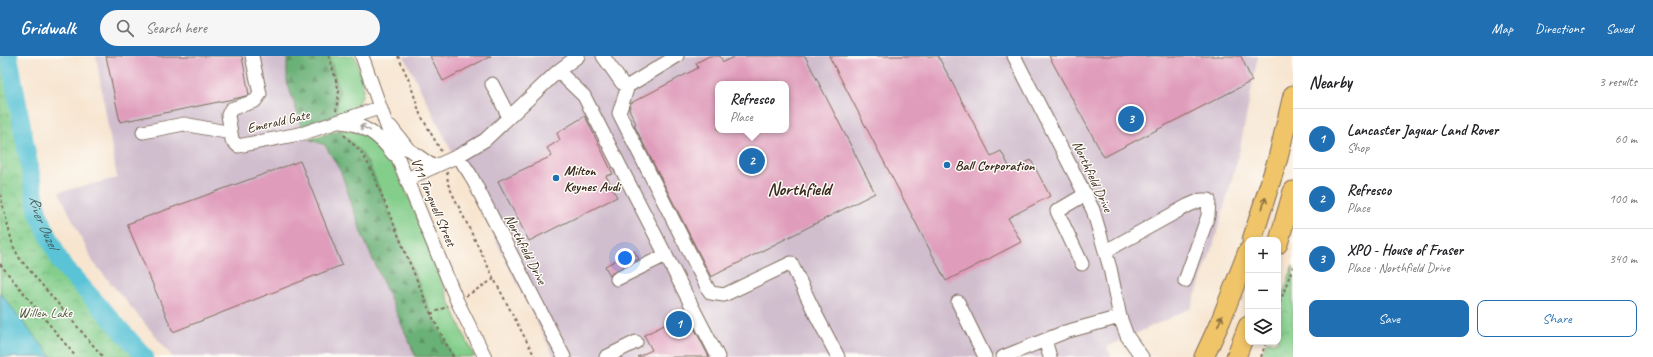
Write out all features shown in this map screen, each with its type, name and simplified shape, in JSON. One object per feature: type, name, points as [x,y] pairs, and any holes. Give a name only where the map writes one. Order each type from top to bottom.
[{"type":"highway","points":[[1253,237],[1278,158],[1293,95]]},
{"type":"highway","points":[[1280,237],[1293,191]]},
{"type":"highway","points":[[1204,357],[1221,320],[1245,259]]},
{"type":"highway","points":[[1236,357],[1245,334]]},
{"type":"street","points":[[231,133],[228,115],[231,109],[254,101],[260,94],[252,56]]},
{"type":"street","name":"V11 Tongwell Street","points":[[362,56],[401,166],[457,301],[485,357]]},
{"type":"street","points":[[407,179],[458,156],[485,140],[558,71],[578,56]]},
{"type":"street","points":[[603,56],[622,83],[628,86]]},
{"type":"street","points":[[677,56],[628,86],[619,112],[620,117],[708,289],[711,293],[724,295],[791,263],[838,357]]},
{"type":"street","name":"Northfield Drive","points":[[1014,56],[1093,210],[1106,251],[1120,317],[1128,336],[1142,357]]},
{"type":"street","points":[[558,71],[584,96],[718,357]]},
{"type":"street","points":[[492,84],[508,117]]},
{"type":"street","points":[[381,112],[408,149],[440,164]]},
{"type":"street","name":"Emerald Gate","points":[[143,132],[184,124],[231,133],[232,140],[238,146],[304,133],[337,122],[381,112]]},
{"type":"street","points":[[337,122],[355,124],[369,130],[386,145],[401,166]]},
{"type":"street","name":"Northfield Drive","points":[[458,156],[470,174],[564,357]]},
{"type":"street","points":[[1082,264],[1057,211],[1086,194]]},
{"type":"street","points":[[1106,251],[1187,206],[1201,200],[1210,200],[1208,216],[1185,281]]},
{"type":"street","points":[[617,279],[666,255]]},
{"type":"street","points":[[958,302],[985,357]]},
{"type":"street","points":[[1003,357],[1065,332],[1120,317]]},
{"type":"street","points":[[1045,340],[1050,357]]},
{"type":"street","points":[[606,357],[636,342]]},
{"type":"path","points":[[329,56],[339,91],[335,116],[339,130],[361,152],[370,167],[431,314],[453,357]]},
{"type":"path","points":[[398,56],[410,83],[420,114],[450,188],[494,279],[535,357]]},
{"type":"path","points":[[0,194],[13,246],[20,259],[103,357]]},
{"type":"path","points":[[0,264],[76,357]]},
{"type":"path","points":[[1281,300],[1293,266]]},
{"type":"path","points":[[1261,357],[1265,345]]},
{"type":"shaded area","points":[[96,56],[287,56],[287,82],[302,127],[309,139],[325,145],[341,172],[363,237],[416,357],[173,357],[93,262],[59,192],[117,178]]},
{"type":"shaded area","points":[[404,56],[1258,56],[1238,158],[1213,246],[1191,308],[1107,347],[1112,357],[554,357]]},
{"type":"green space","name":"Willen Lake","points":[[0,56],[10,56],[38,213],[61,263],[145,357],[0,357]]},
{"type":"green space","points":[[287,56],[329,56],[339,91],[335,116],[302,127],[287,82]]},
{"type":"green space","points":[[329,56],[355,56],[363,85],[363,93],[355,106],[335,116],[339,91]]},
{"type":"green space","points":[[339,130],[353,131],[368,137],[381,149],[395,169],[413,208],[455,315],[475,357],[453,357],[431,314],[370,167],[361,152]]},
{"type":"green space","points":[[339,130],[361,152],[370,167],[431,314],[453,357],[416,357],[363,237],[341,172],[325,145],[309,139]]},
{"type":"green space","points":[[1293,266],[1293,353],[1291,357],[1261,357],[1265,345],[1281,345],[1281,300]]},
{"type":"water","points":[[0,292],[21,320],[52,357],[0,357]]},
{"type":"building","points":[[106,56],[242,56],[249,95],[120,122]]},
{"type":"building","points":[[430,56],[491,56],[443,81]]},
{"type":"building","points":[[709,56],[720,56],[723,62],[736,56],[805,56],[875,193],[711,277],[634,125],[636,124],[629,109],[631,103],[698,68],[696,63]]},
{"type":"building","name":"Ball Corporation","points":[[829,56],[938,56],[991,156],[1001,151],[1011,170],[1031,160],[1050,196],[1008,218],[1021,242],[946,281]]},
{"type":"building","points":[[1049,56],[1241,56],[1252,81],[1104,157]]},
{"type":"building","name":"Milton Keynes Audi","points":[[585,116],[613,174],[606,176],[617,197],[529,241],[498,181],[552,156],[547,148],[560,140],[557,133]]},
{"type":"building","points":[[300,161],[342,265],[173,332],[127,224]]},
{"type":"building","points":[[634,251],[639,259],[613,272],[610,276],[605,266]]},
{"type":"building","points":[[687,314],[709,357],[637,357],[652,350],[644,335]]},
{"type":"waterway","name":"River Ouzel","points":[[9,56],[38,213],[61,263],[145,357]]},
{"type":"place","name":"XPO - House of Fraser","points":[[1131,119]]},
{"type":"place","name":"Refresco","points":[[752,161]]},
{"type":"place","name":"Ball Corporation","points":[[947,165]]},
{"type":"place","name":"Milton Keynes Audi","points":[[556,178]]},
{"type":"place","name":"Lancaster Jaguar Land Rover","points":[[679,324]]},
{"type":"district","name":"Northfield","points":[[799,189]]}]
